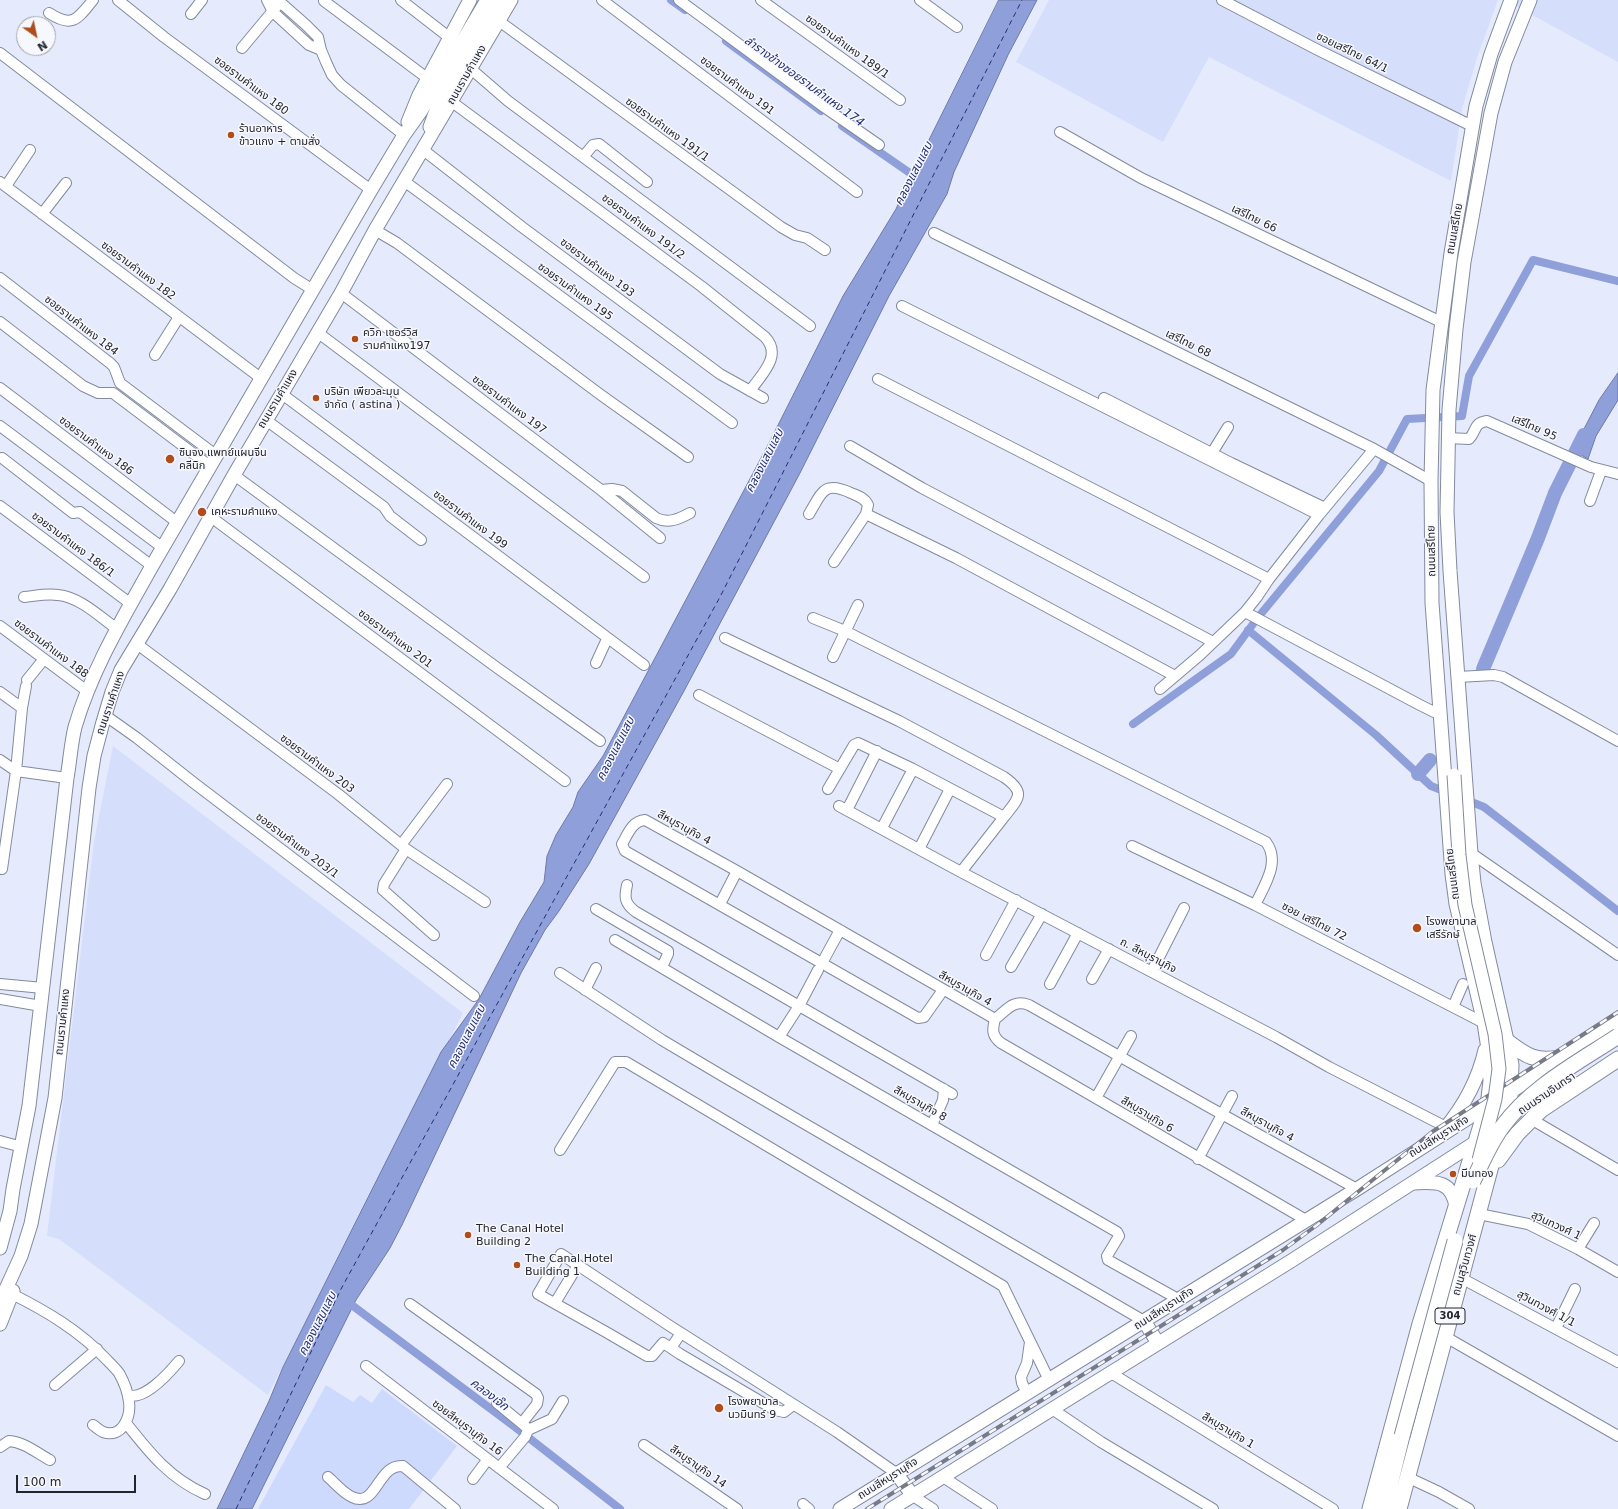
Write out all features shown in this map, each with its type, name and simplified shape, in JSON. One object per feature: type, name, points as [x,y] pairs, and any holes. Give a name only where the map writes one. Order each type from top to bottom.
[{"type":"highway","name":"ถนนรามอินทรา","points":[[1487,1106],[1618,1021]]},
{"type":"highway","points":[[1467,1185],[1502,1127],[1526,1100],[1562,1072],[1618,1036]]},
{"type":"highway","points":[[1508,1042],[1520,1051],[1534,1058],[1548,1060],[1560,1058]]},
{"type":"highway","points":[[1491,1170],[1510,1142],[1531,1119],[1551,1102],[1617,1059]]},
{"type":"highway","name":"ถนนรามอินทรา","points":[[1476,1142],[1537,1100],[1617,1059]]},
{"type":"highway","name":"ถนนสุวินทวงศ์","points":[[1399,1509],[1444,1336],[1479,1214],[1511,1091]]},
{"type":"highway","name":"304","points":[[1370,1509],[1408,1365],[1456,1206],[1467,1185],[1476,1142],[1487,1106]]},
{"type":"highway","points":[[1384,1509],[1467,1185],[1471,1178],[1481,1175],[1485,1179],[1486,1188]]},
{"type":"highway","points":[[1438,1264],[1447,1255],[1457,1250],[1464,1251],[1463,1271]]},
{"type":"main road","name":"ถนนรามคำแหง","points":[[404,135],[412,109],[470,0]]},
{"type":"main road","name":"ถนนรามคำแหง","points":[[0,1248],[10,1212],[29,1106],[67,778],[75,728],[87,691],[117,629],[152,566],[211,467],[370,190],[404,135],[421,111],[487,0]]},
{"type":"main road","name":"ถนนรามคำแหง","points":[[422,149],[435,111],[498,0]]},
{"type":"main road","name":"ถนนรามคำแหง","points":[[0,1302],[22,1256],[35,1202],[55,1098],[89,788],[94,756],[112,692],[122,670],[341,293],[375,230],[511,0]]},
{"type":"main road","name":"ถนนเสรีไทย","points":[[1487,1106],[1490,1068],[1487,1039],[1453,887],[1447,803],[1449,772],[1441,713],[1432,603],[1432,433],[1441,322],[1472,126],[1476,106],[1491,54],[1512,0]]},
{"type":"main road","name":"ถนนเสรีไทย","points":[[1511,1091],[1512,1065],[1487,953],[1474,883],[1471,853],[1448,544],[1448,436],[1456,329],[1464,262],[1491,113],[1505,62],[1530,0]]},
{"type":"main road","points":[[1432,570],[1439,596],[1442,621],[1449,772],[1464,905],[1495,1034],[1499,1069],[1495,1099],[1467,1185]]},
{"type":"main road","points":[[1462,928],[1466,931],[1472,932],[1476,931],[1482,925]]},
{"type":"main road","points":[[1436,1139],[1463,1105],[1482,1064],[1487,1039]]},
{"type":"main road","name":"ถนนสีหบุรานุกิจ","points":[[840,1509],[1357,1189],[1487,1106]]},
{"type":"main road","points":[[892,1509],[1111,1373],[1476,1142]]},
{"type":"main road","points":[[1413,1183],[1434,1182],[1444,1185],[1452,1191],[1456,1206]]},
{"type":"main road","points":[[0,1324],[12,1294],[22,1256]]},
{"type":"main road","points":[[1144,1321],[1158,1343]]},
{"type":"main road","points":[[896,1473],[913,1496]]},
{"type":"street","points":[[49,13],[61,20],[68,21],[76,19],[93,0]]},
{"type":"street","name":"ซอยรามคำแหง 180","points":[[118,0],[170,41],[370,190]]},
{"type":"street","points":[[191,14],[202,0]]},
{"type":"street","points":[[321,50],[309,45],[272,12],[268,0],[281,1],[318,37],[321,50],[332,75],[341,85],[404,135]]},
{"type":"street","points":[[401,0],[450,38]]},
{"type":"street","name":"ซอยรามคำแหง 191","points":[[602,0],[857,192]]},
{"type":"street","points":[[678,0],[824,107],[879,145]]},
{"type":"street","name":"ซอยรามคำแหง 189/1","points":[[761,0],[900,100]]},
{"type":"street","points":[[920,0],[957,27]]},
{"type":"street","name":"ซอยเสรีไทย 64/1","points":[[1222,0],[1316,49],[1472,126]]},
{"type":"street","points":[[242,48],[281,1]]},
{"type":"street","points":[[324,1],[428,78]]},
{"type":"street","name":"ซอยรามคำแหง 191/1","points":[[499,21],[781,227],[795,236],[807,238],[825,250]]},
{"type":"street","points":[[0,53],[294,278],[313,290]]},
{"type":"street","points":[[471,69],[508,101],[810,326]]},
{"type":"street","name":"ซอยรามคำแหง 191/2","points":[[452,102],[701,286],[765,337],[772,347],[773,356],[750,391]]},
{"type":"street","name":"เสรีไทย 66","points":[[1060,132],[1140,178],[1441,322]]},
{"type":"street","points":[[583,157],[593,145],[599,144],[647,182]]},
{"type":"street","name":"ซอยรามคำแหง 193","points":[[422,149],[522,227],[720,374],[763,398]]},
{"type":"street","points":[[3,184],[30,150]]},
{"type":"street","name":"ซอยรามคำแหง 195","points":[[404,181],[732,423]]},
{"type":"street","points":[[42,214],[66,183]]},
{"type":"street","name":"ซอยรามคำแหง 182","points":[[3,184],[262,378]]},
{"type":"street","points":[[375,230],[397,243],[601,395],[688,457]]},
{"type":"street","name":"เสรีไทย 68","points":[[934,233],[1376,449],[1431,481]]},
{"type":"street","name":"ซอยรามคำแหง 184","points":[[0,278],[110,362],[114,367],[120,383],[217,456]]},
{"type":"street","name":"ซอยรามคำแหง 197","points":[[341,293],[601,490],[660,538]]},
{"type":"street","points":[[902,306],[1322,511]]},
{"type":"street","points":[[156,355],[179,317]]},
{"type":"street","points":[[0,322],[83,386],[98,393],[113,393],[211,467]]},
{"type":"street","points":[[317,332],[644,577]]},
{"type":"street","points":[[878,379],[1269,579]]},
{"type":"street","points":[[113,393],[120,383]]},
{"type":"street","name":"ซอยรามคำแหง 186","points":[[0,388],[178,523]]},
{"type":"street","name":"ซอยรามคำแหง 199","points":[[282,394],[607,639],[644,665]]},
{"type":"street","points":[[1104,398],[1322,511]]},
{"type":"street","points":[[159,429],[166,418]]},
{"type":"street","points":[[266,420],[384,507],[390,516],[421,540]]},
{"type":"street","name":"เสรีไทย 95","points":[[1448,436],[1469,439],[1476,426],[1481,422],[1487,421],[1596,469],[1618,474]]},
{"type":"street","points":[[0,426],[163,548]]},
{"type":"street","points":[[1212,453],[1228,426]]},
{"type":"street","points":[[850,446],[922,488],[1213,642]]},
{"type":"street","points":[[1160,689],[1245,612],[1322,511],[1376,449]]},
{"type":"street","points":[[2,458],[73,513],[80,512],[152,566]]},
{"type":"street","points":[[1590,501],[1596,469]]},
{"type":"street","points":[[234,475],[434,622],[600,741]]},
{"type":"street","points":[[809,514],[823,492],[833,487],[841,488],[864,498],[868,505],[866,514],[834,562]]},
{"type":"street","points":[[601,490],[612,489],[622,491],[662,521],[675,520],[690,513]]},
{"type":"street","name":"ซอยรามคำแหง 186/1","points":[[0,506],[131,604]]},
{"type":"street","points":[[866,514],[956,558],[1175,676]]},
{"type":"street","name":"ซอยรามคำแหง 201","points":[[211,517],[565,781]]},
{"type":"street","points":[[24,597],[54,594],[70,598],[117,629]]},
{"type":"street","points":[[833,657],[858,605]]},
{"type":"street","points":[[1245,612],[1420,705],[1434,712],[1441,713]]},
{"type":"street","points":[[813,618],[846,631],[1266,842],[1271,848],[1273,857],[1271,870],[1255,905]]},
{"type":"street","name":"ซอยรามคำแหง 188","points":[[0,626],[87,691]]},
{"type":"street","points":[[724,638],[898,721],[1004,777],[1014,784],[1018,794],[1017,800],[961,872]]},
{"type":"street","points":[[596,662],[607,639]]},
{"type":"street","name":"ซอยรามคำแหง 203","points":[[137,644],[338,794],[404,847],[485,902]]},
{"type":"street","points":[[2,869],[3,834],[16,771],[26,683],[44,659]]},
{"type":"street","points":[[1458,677],[1494,675],[1503,677],[1618,741]]},
{"type":"street","points":[[0,692],[22,708]]},
{"type":"street","points":[[699,695],[840,769]]},
{"type":"street","name":"ซอยรามคำแหง 203/1","points":[[104,719],[194,783],[474,996]]},
{"type":"street","name":"ซอยรามคำแหง 203/1","points":[[136,741],[196,793]]},
{"type":"street","points":[[828,789],[856,743],[862,743],[1004,817]]},
{"type":"street","name":"ถ. สีหบุรานุกิจ","points":[[877,751],[843,808],[961,872],[1109,948],[1329,1067],[1446,1127]]},
{"type":"street","points":[[0,760],[16,771],[67,778]]},
{"type":"street","points":[[882,828],[913,769]]},
{"type":"street","points":[[434,935],[383,890],[384,884],[404,847],[447,784]]},
{"type":"street","points":[[919,849],[950,789]]},
{"type":"street","name":"สีหบุรานุกิจ 4","points":[[720,904],[625,851],[622,844],[634,823],[640,820],[645,820],[995,1019],[1012,1006],[1021,1002],[1029,1004],[1223,1115],[1357,1189]]},
{"type":"street","name":"ซอย เสรีไทย 72","points":[[1132,846],[1255,905],[1484,1023]]},
{"type":"street","points":[[1471,853],[1618,955]]},
{"type":"street","points":[[737,871],[720,904],[820,967],[918,1018],[924,1017],[943,990]]},
{"type":"street","points":[[627,885],[625,900],[629,907],[636,912],[948,1092],[932,1125]]},
{"type":"street","points":[[986,955],[1016,900]]},
{"type":"street","points":[[1152,971],[1184,908]]},
{"type":"street","points":[[596,909],[668,951],[662,967]]},
{"type":"street","points":[[1011,967],[1042,914]]},
{"type":"street","points":[[779,1037],[799,1006],[840,930]]},
{"type":"street","points":[[1050,984],[1078,933]]},
{"type":"street","name":"สีหบุรานุกิจ 8","points":[[615,940],[779,1037],[1117,1232],[1119,1236],[1107,1256],[1108,1260],[1178,1299]]},
{"type":"street","points":[[1092,979],[1109,948]]},
{"type":"street","points":[[585,990],[596,968]]},
{"type":"street","points":[[560,973],[662,1040],[1144,1321]]},
{"type":"street","points":[[0,984],[43,988]]},
{"type":"street","points":[[1453,1007],[1463,984]]},
{"type":"street","points":[[0,999],[41,1006]]},
{"type":"street","name":"สีหบุรานุกิจ 6","points":[[995,1019],[992,1030],[993,1035],[1001,1043],[1198,1159],[1306,1220]]},
{"type":"street","points":[[1096,1098],[1131,1036]]},
{"type":"street","points":[[560,1150],[615,1062],[626,1062],[1003,1286],[1049,1380]]},
{"type":"street","points":[[1198,1159],[1232,1096]]},
{"type":"street","points":[[1531,1119],[1618,1170]]},
{"type":"street","points":[[0,1141],[22,1146]]},
{"type":"street","name":"สุวินทวงศ์ 1","points":[[1479,1214],[1528,1224],[1578,1249],[1618,1272]]},
{"type":"street","points":[[1578,1249],[1594,1223]]},
{"type":"street","points":[[793,1405],[784,1412],[775,1410],[663,1343],[652,1356],[647,1356],[538,1294],[561,1254],[681,1333],[837,1432],[896,1473]]},
{"type":"street","points":[[554,1303],[578,1265]]},
{"type":"street","name":"สุวินทวงศ์ 1/1","points":[[1463,1271],[1556,1328],[1618,1362]]},
{"type":"street","points":[[1556,1328],[1575,1289]]},
{"type":"street","points":[[12,1294],[44,1309],[97,1349],[118,1372],[128,1395],[130,1410],[126,1423],[116,1432],[111,1433],[103,1432],[93,1425]]},
{"type":"street","points":[[410,1304],[536,1394],[538,1398],[537,1404],[525,1427],[520,1443],[499,1468]]},
{"type":"street","points":[[671,1348],[681,1333]]},
{"type":"street","points":[[1444,1336],[1618,1436]]},
{"type":"street","points":[[1027,1393],[1021,1377],[1027,1363],[1030,1341]]},
{"type":"street","points":[[55,1385],[97,1349]]},
{"type":"street","points":[[128,1395],[133,1397],[143,1394],[170,1371],[179,1361]]},
{"type":"street","name":"ซอยสีหบุรานุกิจ 16","points":[[366,1366],[554,1509]]},
{"type":"street","name":"สีหบุรานุกิจ 1","points":[[1111,1373],[1333,1509]]},
{"type":"street","points":[[525,1427],[552,1419],[563,1401]]},
{"type":"street","points":[[497,1403],[525,1427]]},
{"type":"street","points":[[1052,1409],[1096,1438],[1213,1509]]},
{"type":"street","points":[[126,1423],[148,1451],[168,1472],[192,1488],[205,1494]]},
{"type":"street","points":[[0,1447],[9,1441],[13,1441],[50,1460]]},
{"type":"street","name":"สีหบุรานุกิจ 14","points":[[644,1444],[737,1509]]},
{"type":"street","points":[[473,1479],[488,1459]]},
{"type":"street","points":[[328,1477],[352,1497],[362,1499],[371,1494],[388,1470],[396,1466],[403,1466],[455,1509]]},
{"type":"street","points":[[943,1477],[992,1509]]},
{"type":"street","points":[[1407,1477],[1439,1492],[1469,1509]]},
{"type":"street","points":[[913,1496],[932,1509]]},
{"type":"shaded area","points":[[1049,0],[1498,0],[1477,58],[1462,109],[1451,181],[1209,57],[1163,142],[1016,62]]},
{"type":"shaded area","points":[[1505,0],[1618,0],[1618,62]]},
{"type":"shaded area","points":[[113,746],[463,1013],[268,1395],[59,1239],[47,1236],[94,841]]},
{"type":"shaded area","points":[[326,1385],[353,1402],[360,1395],[372,1403],[382,1389],[457,1446],[409,1509],[258,1509]]},
{"type":"water","name":"คลองแสนแสบ","points":[[999,0],[1037,0],[1008,55],[954,172],[947,194],[889,296],[800,473],[684,691],[589,864],[545,930],[521,973],[402,1225],[390,1248],[356,1300],[252,1509],[217,1509],[269,1401],[283,1367],[441,1052],[479,999],[520,922],[544,882],[547,856],[556,835],[573,807],[578,792],[603,756],[769,443],[843,296],[896,209]]},
{"type":"water","points":[[1618,373],[1618,400],[1596,436],[1588,459],[1573,450],[1599,400]]},
{"type":"waterway","name":"ลำรางข้างซอยรามคำแหง 174","points":[[671,0],[685,10]]},
{"type":"waterway","name":"ลำรางข้างซอยรามคำแหง 174","points":[[726,41],[821,111]]},
{"type":"waterway","name":"ลำรางข้างซอยรามคำแหง 174","points":[[842,126],[920,180]]},
{"type":"waterway","points":[[1260,615],[1379,471],[1407,419],[1462,416],[1469,376],[1533,260],[1618,281]]},
{"type":"waterway","points":[[1483,669],[1538,538],[1555,493],[1584,435]]},
{"type":"waterway","points":[[1133,724],[1231,654],[1253,624]]},
{"type":"waterway","points":[[1248,630],[1376,735],[1431,786],[1449,793]]},
{"type":"waterway","points":[[1418,774],[1430,760]]},
{"type":"waterway","points":[[1464,799],[1484,807],[1618,911]]},
{"type":"waterway","name":"คลองเจ๊ก","points":[[345,1300],[515,1427],[620,1509]]},
{"type":"ferry route","points":[[236,1509],[341,1289],[720,597],[1022,0]]},
{"type":"railway","points":[[867,1509],[1283,1250],[1317,1225],[1432,1132],[1618,1012]]},
{"type":"place","name":"ร้านอาหาร ข้าวแกง + ตามสั่ง","points":[[231,135]]},
{"type":"place","name":"ควิก เซอร์วิส รามคำแหง197","points":[[355,339]]},
{"type":"place","name":"บริษัท เพียวละมุน จำกัด ( astina )","points":[[316,398]]},
{"type":"place","name":"ซินจง แพทย์แผนจีน คลีนิก","points":[[170,459]]},
{"type":"place","name":"เคหะรามคำแหง","points":[[202,512]]},
{"type":"place","name":"โรงพยาบาล เสรีรักษ์","points":[[1417,928]]},
{"type":"place","name":"มีนทอง","points":[[1453,1174]]},
{"type":"place","name":"The Canal Hotel Building 2","points":[[468,1235]]},
{"type":"place","name":"The Canal Hotel Building 1","points":[[517,1265]]},
{"type":"place","name":"โรงพยาบาล นวมินทร์ 9","points":[[719,1408]]}]
